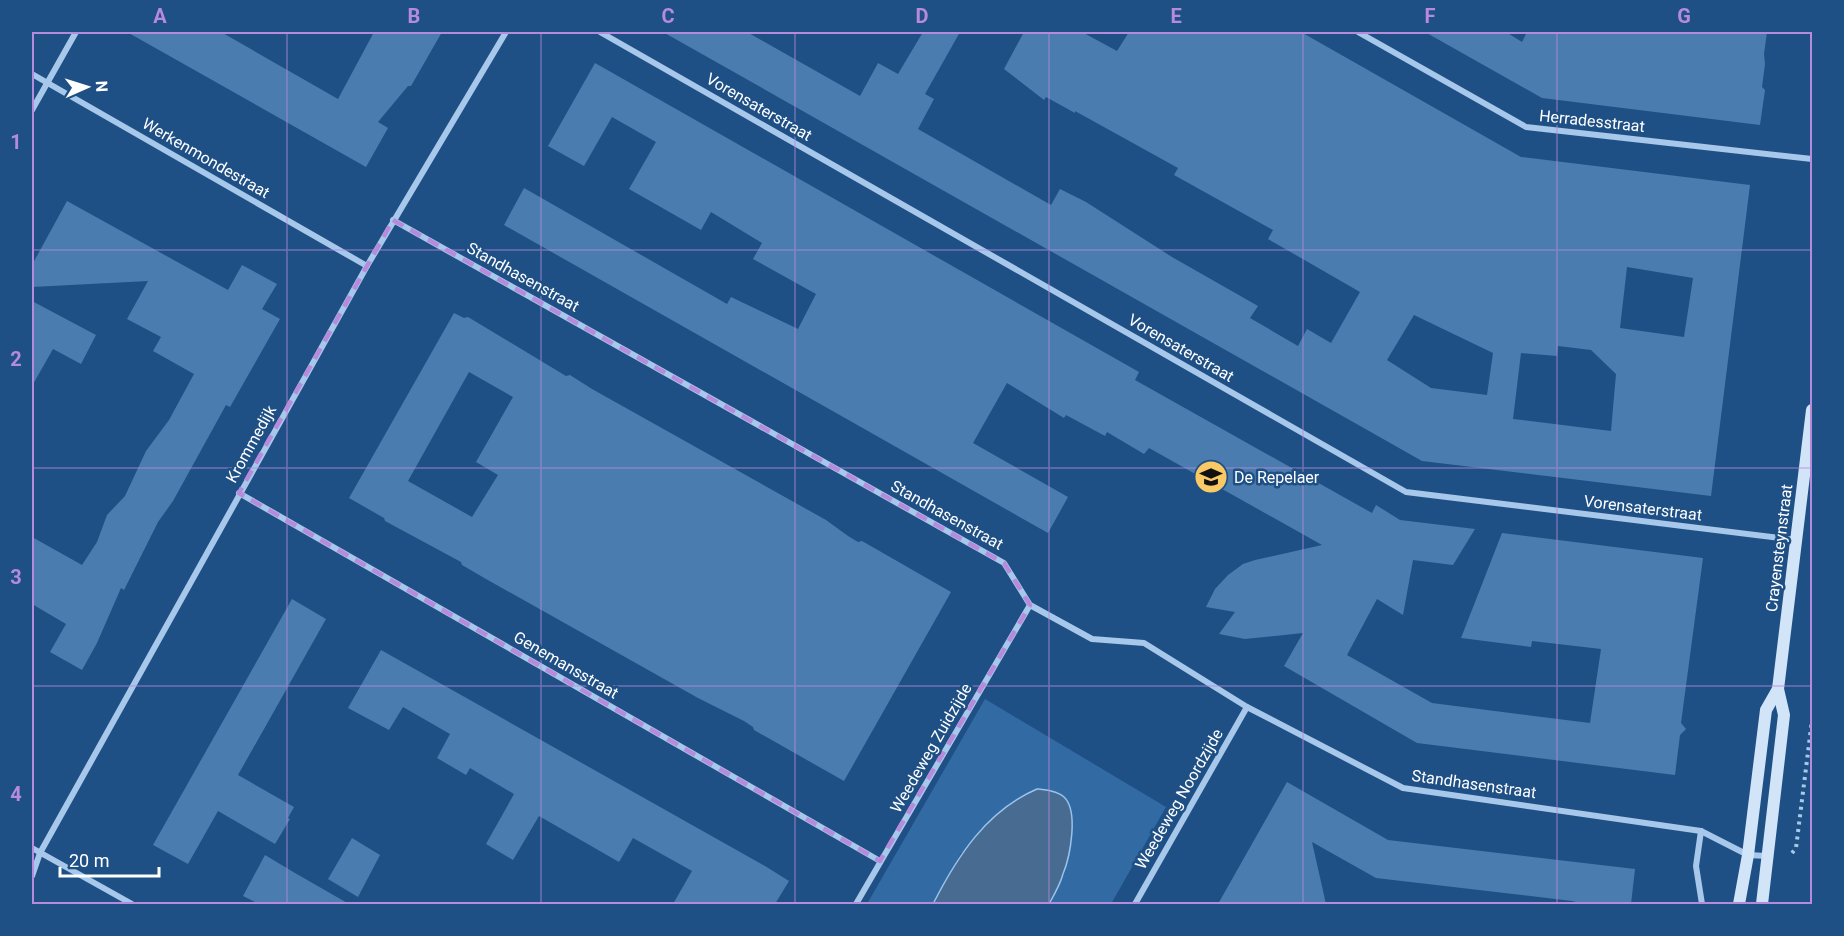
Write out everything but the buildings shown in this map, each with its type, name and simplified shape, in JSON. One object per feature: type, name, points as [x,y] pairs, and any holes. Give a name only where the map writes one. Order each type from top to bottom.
[{"type":"main road","name":"Crayensteynstraat","points":[[1762,904],[1784,715],[1778,689],[1812,410]]},
{"type":"main road","name":"Crayensteynstraat","points":[[1739,904],[1748,855],[1766,710],[1778,689]]},
{"type":"street","points":[[32,110],[76,32]]},
{"type":"street","name":"Krommedijk","points":[[32,876],[40,853],[239,493],[393,220],[506,32]]},
{"type":"street","name":"Vorensaterstraat","points":[[600,32],[1406,492],[1797,540]]},
{"type":"street","name":"Herradesstraat","points":[[1358,32],[1526,127],[1812,159]]},
{"type":"street","name":"Werkenmondestraat","points":[[32,74],[367,266]]},
{"type":"street","name":"Standhasenstraat","points":[[393,220],[1004,563],[1030,605],[1092,639],[1144,643],[1247,707],[1403,788],[1701,831],[1748,855],[1767,856]]},
{"type":"street","name":"Genemansstraat","points":[[239,493],[880,861]]},
{"type":"street","name":"Weedeweg Zuidzijde","points":[[856,904],[1030,605]]},
{"type":"street","name":"Weedeweg Noordzijde","points":[[1135,904],[1247,707]]},
{"type":"street","points":[[1701,831],[1696,866],[1702,904]]},
{"type":"street","points":[[32,848],[132,904]]},
{"type":"highlighted area","points":[[393,220],[1004,563],[1030,605],[880,861],[239,493]]},
{"type":"shaded area","points":[[985,699],[1166,807],[1111,904],[1049,904],[1064,874],[1071,845],[1071,809],[961,853],[933,904],[867,904]]},
{"type":"shaded area","points":[[1037,789],[1051,791],[1064,797],[1071,813],[1072,834],[1066,866],[1049,904],[933,904],[952,869],[975,837],[1003,810],[1019,798]]},
{"type":"place","name":"De Repelaer","points":[[1211,477]]}]
